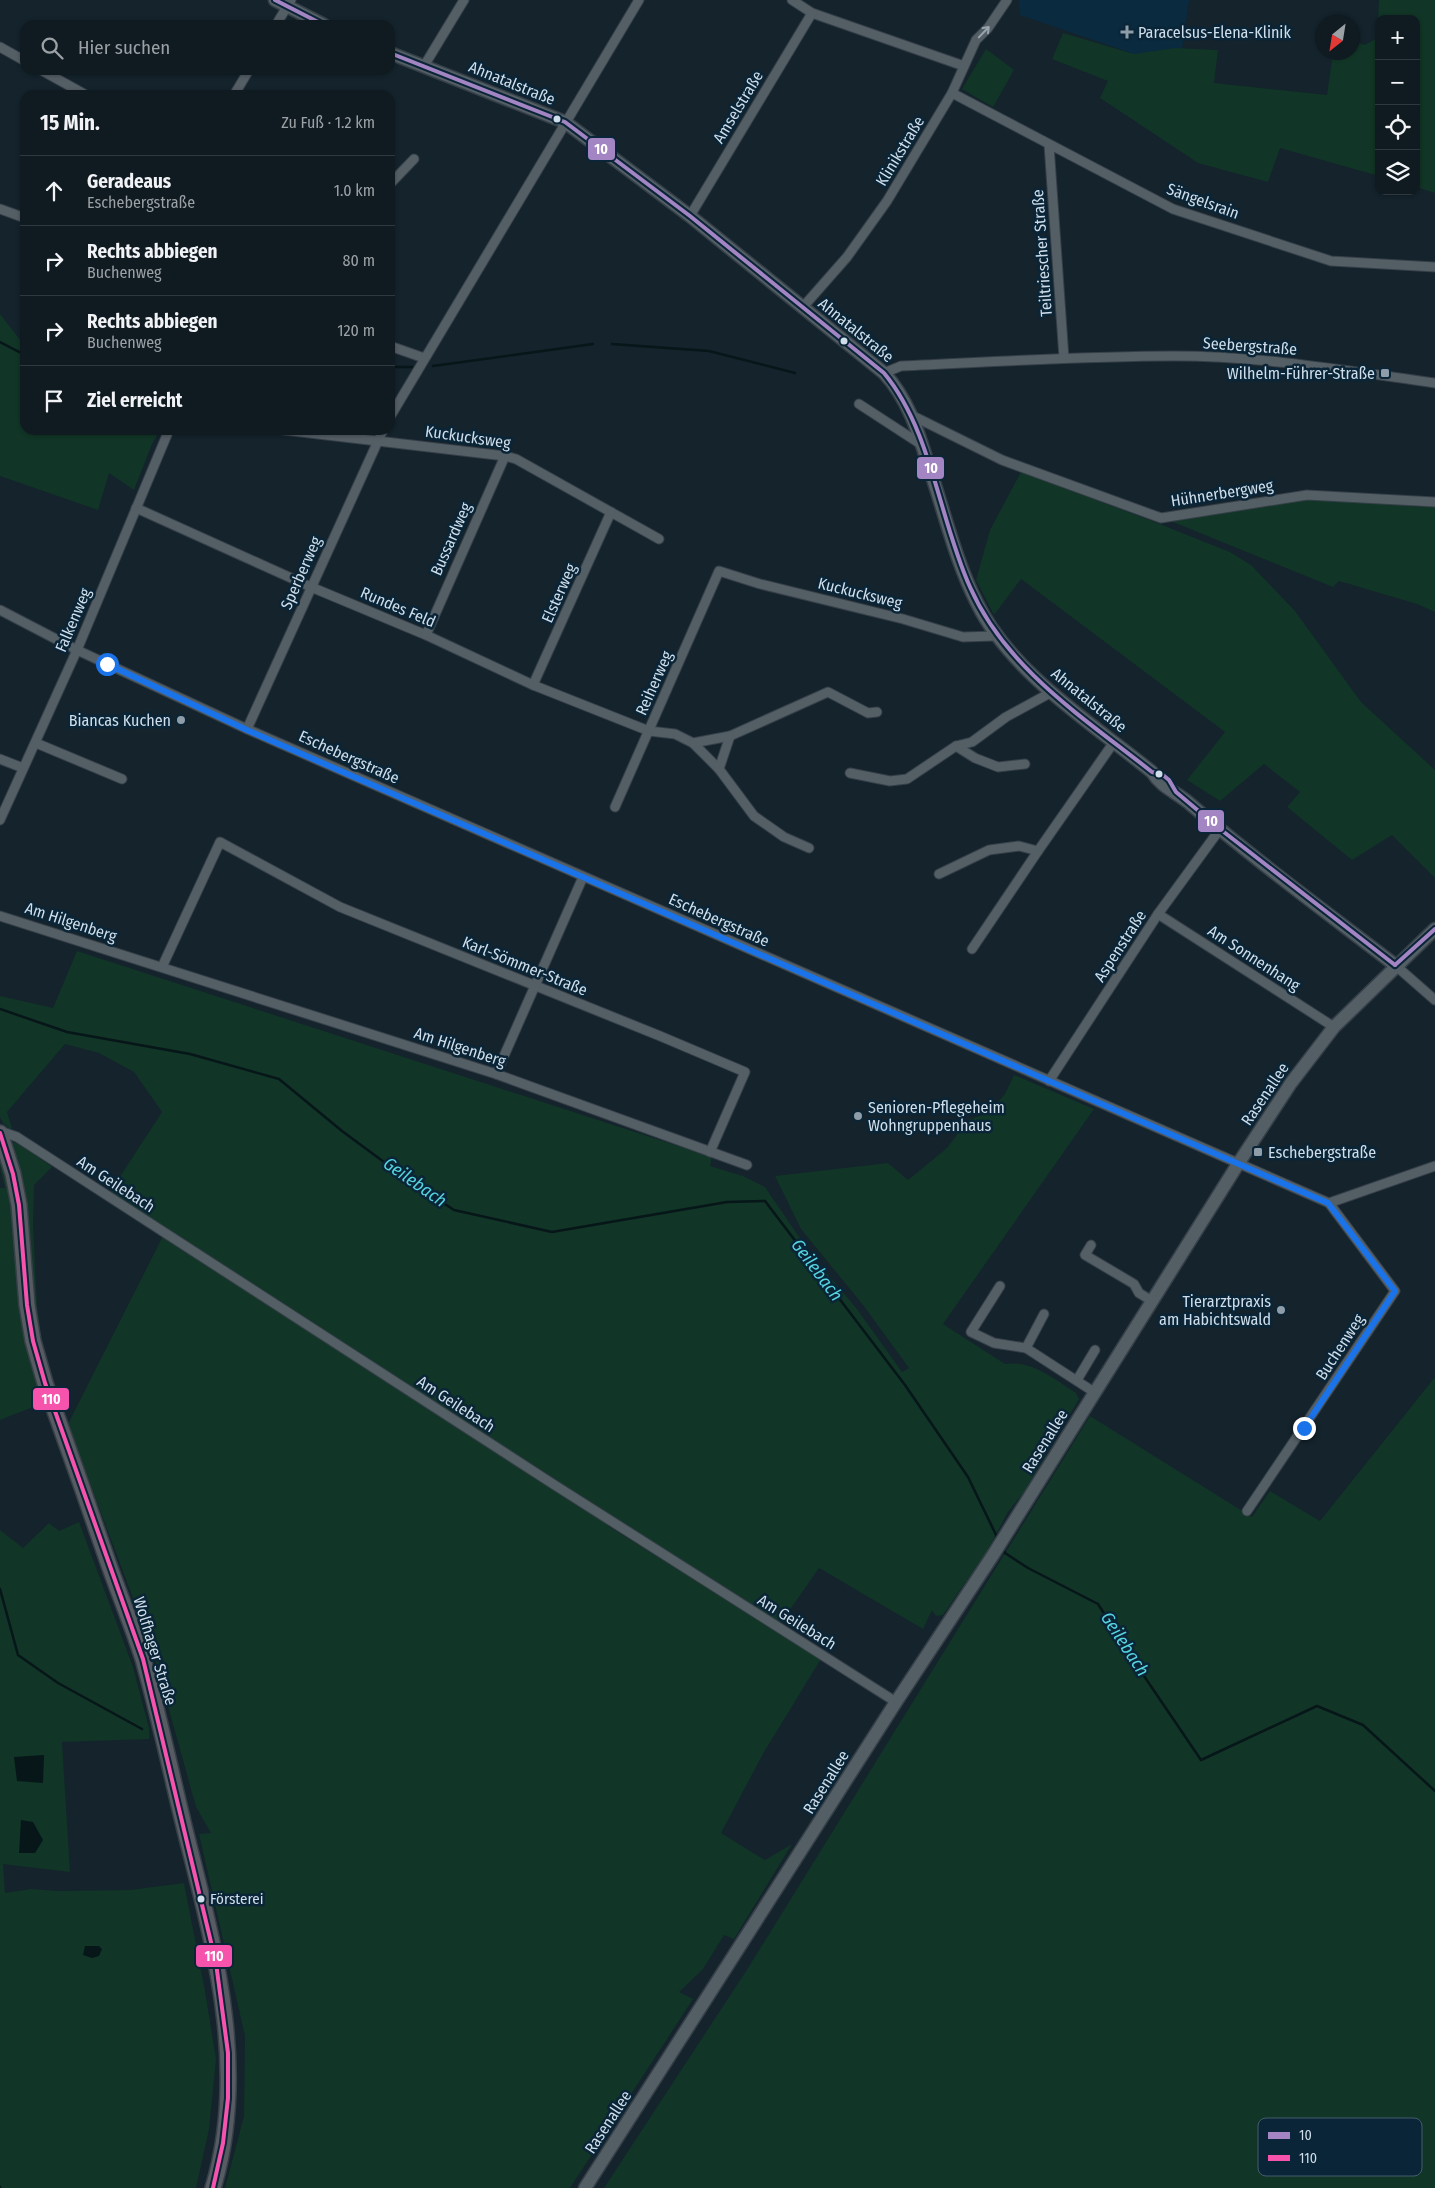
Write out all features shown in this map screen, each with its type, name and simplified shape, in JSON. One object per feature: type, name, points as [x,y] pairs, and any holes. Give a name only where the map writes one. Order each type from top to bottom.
[{"type":"main road","points":[[275,0],[289,3],[316,20]]},
{"type":"main road","name":"Ahnatalstraße","points":[[395,55],[565,122],[690,216],[884,373],[894,383],[913,416],[964,572],[976,603],[995,636],[1050,693],[1152,772],[1163,775],[1169,780],[1176,792],[1220,830],[1396,965]]},
{"type":"main road","name":"Rasenallee","points":[[585,2188],[896,1702],[993,1555],[1094,1392],[1291,1083],[1334,1027],[1435,929]]},
{"type":"main road","name":"Wolfhager Straße","points":[[0,1132],[13,1174],[18,1205],[26,1305],[33,1341],[45,1383],[143,1660],[196,1874],[220,1982],[226,2027],[228,2085],[224,2135],[213,2188]]},
{"type":"street","points":[[424,66],[464,0]]},
{"type":"street","points":[[395,408],[639,0]]},
{"type":"street","points":[[792,0],[812,13],[964,66]]},
{"type":"street","name":"Klinikstraße","points":[[803,307],[863,236],[887,201],[952,93],[976,40],[988,28],[1007,0]]},
{"type":"street","points":[[279,20],[289,3]]},
{"type":"street","name":"Amselstraße","points":[[690,216],[812,13]]},
{"type":"street","points":[[0,47],[20,58]]},
{"type":"street","points":[[50,75],[77,90]]},
{"type":"street","points":[[237,90],[246,75]]},
{"type":"street","name":"Sängelsrain","points":[[952,93],[1173,210],[1331,261],[1435,267]]},
{"type":"street","name":"Teiltriescher Straße","points":[[1049,144],[1064,358]]},
{"type":"street","points":[[395,179],[414,159]]},
{"type":"street","points":[[0,209],[20,216]]},
{"type":"street","points":[[395,348],[424,358]]},
{"type":"street","name":"Seebergstraße","points":[[884,373],[901,366],[1064,358],[1176,356],[1242,359],[1329,367],[1435,383]]},
{"type":"street","points":[[859,404],[922,445]]},
{"type":"street","name":"Hühnerbergweg","points":[[913,416],[1002,460],[1161,518],[1307,495],[1435,502]]},
{"type":"street","name":"Falkenweg","points":[[0,820],[77,650],[167,435]]},
{"type":"street","name":"Kuckucksweg","points":[[330,435],[505,456],[516,459],[659,539]]},
{"type":"street","name":"Sperberweg","points":[[247,730],[380,435]]},
{"type":"street","name":"Bussardweg","points":[[426,635],[505,456]]},
{"type":"street","name":"Rundes Feld","points":[[136,508],[312,587],[426,635],[533,685],[649,731],[675,734],[692,742]]},
{"type":"street","name":"Elsterweg","points":[[533,685],[612,512]]},
{"type":"street","name":"Kuckucksweg","points":[[719,571],[760,584],[904,619],[963,637],[995,636]]},
{"type":"street","name":"Reiherweg","points":[[615,807],[719,571]]},
{"type":"street","name":"Eschebergstraße","points":[[0,610],[77,650],[247,730],[1328,1203]]},
{"type":"street","points":[[692,742],[730,736],[828,692],[868,712],[877,712]]},
{"type":"street","points":[[850,774],[890,781],[907,779],[956,746],[972,742],[1006,717],[1050,693]]},
{"type":"street","points":[[719,769],[730,736]]},
{"type":"street","points":[[692,742],[719,769],[754,816],[784,837],[809,848]]},
{"type":"street","points":[[972,949],[1114,742]]},
{"type":"street","points":[[36,743],[122,779]]},
{"type":"street","points":[[956,746],[975,758],[998,767],[1025,764]]},
{"type":"street","points":[[0,759],[24,768]]},
{"type":"street","name":"Aspenstraße","points":[[1049,1081],[1158,914],[1220,830]]},
{"type":"street","name":"Karl-Sömmer-Straße","points":[[162,967],[220,842],[340,908],[745,1072],[710,1152]]},
{"type":"street","points":[[939,874],[989,850],[1019,846],[1038,851]]},
{"type":"street","points":[[496,1074],[583,877]]},
{"type":"street","name":"Am Sonnenhang","points":[[1158,914],[1334,1027]]},
{"type":"street","name":"Am Hilgenberg","points":[[0,916],[496,1074],[747,1165]]},
{"type":"street","name":"Ahnatalstraße","points":[[1396,965],[1435,1000]]},
{"type":"street","name":"Am Geilebach","points":[[0,1132],[17,1137],[553,1484],[896,1702]]},
{"type":"street","points":[[1328,1203],[1435,1166]]},
{"type":"street","name":"Buchenweg","points":[[1247,1511],[1395,1291],[1328,1203]]},
{"type":"street","points":[[1091,1245],[1086,1255],[1134,1284],[1139,1293],[1152,1301]]},
{"type":"street","points":[[1000,1286],[971,1332],[994,1343],[1026,1348],[1094,1392]]},
{"type":"street","points":[[1026,1348],[1044,1314]]},
{"type":"street","points":[[1077,1380],[1095,1350]]},
{"type":"shaded area","name":"Paracelsus-Elena-Klinik","points":[[1019,0],[1189,0],[1182,49],[1134,54],[1020,15]]},
{"type":"shaded area","points":[[44,1755],[43,1783],[17,1781],[14,1757]]},
{"type":"shaded area","points":[[21,1820],[33,1822],[43,1840],[35,1853],[19,1853]]},
{"type":"shaded area","points":[[85,1946],[99,1946],[102,1949],[99,1956],[92,1958],[83,1955]]},
{"type":"green space","points":[[1379,0],[1435,0],[1435,193],[1420,188],[1420,15],[1378,15]]},
{"type":"green space","points":[[1063,33],[1134,54],[1175,48],[1218,50],[1214,83],[1327,95],[1332,60],[1360,60],[1360,43],[1365,45],[1375,39],[1375,175],[1280,148],[1268,182],[1198,163],[1100,98],[1108,81],[1052,59]]},
{"type":"green space","points":[[986,49],[1014,70],[993,107],[962,89]]},
{"type":"green space","points":[[0,314],[20,340],[20,435],[157,435],[134,490],[109,473],[98,510],[0,476]]},
{"type":"green space","points":[[1021,472],[1230,552],[1251,565],[1295,611],[1361,702],[1435,770],[1435,878],[1392,835],[1352,860],[1287,807],[1300,792],[1264,764],[1220,801],[1187,780],[1225,732],[1021,579],[994,615],[976,580],[990,530]]},
{"type":"green space","points":[[1313,497],[1394,501],[1415,507],[1435,507],[1435,612],[1417,604],[1339,581],[1333,587],[1168,520]]},
{"type":"green space","points":[[77,951],[712,1157],[710,1166],[743,1176],[765,1187],[810,1253],[857,1309],[902,1372],[909,1368],[863,1305],[801,1229],[775,1176],[888,1163],[908,1180],[947,1148],[968,1120],[988,1113],[1005,1094],[1014,1075],[1094,1109],[943,1324],[1005,1364],[1024,1365],[1042,1372],[1076,1393],[1079,1399],[1024,1492],[1008,1512],[987,1551],[943,1615],[936,1616],[932,1610],[923,1629],[819,1568],[780,1624],[614,1518],[608,1526],[821,1659],[764,1752],[721,1833],[765,1860],[792,1844],[734,1939],[724,1935],[703,1969],[679,1992],[693,1999],[570,2188],[225,2188],[244,2116],[245,2036],[199,1834],[211,1833],[196,1807],[153,1652],[68,1424],[167,1228],[110,1192],[162,1112],[134,1072],[99,1053],[65,1044],[7,1112],[12,1128],[10,1129],[3,1123],[0,1117],[0,996],[53,1008]]},
{"type":"green space","points":[[13,1142],[21,1145],[52,1167],[34,1185],[33,1225],[37,1304],[42,1349],[39,1344],[12,1152]]},
{"type":"green space","points":[[0,1154],[12,1202],[43,1398],[41,1404],[0,1420],[0,1188],[5,1188],[0,1167]]},
{"type":"green space","points":[[1435,1377],[1435,2188],[604,2188],[748,1968],[1090,1416],[1252,1517],[1270,1491],[1320,1521]]},
{"type":"green space","points":[[79,1522],[133,1667],[149,1728],[149,1739],[62,1742],[70,1872],[3,1864],[5,1893],[31,1889],[58,1891],[130,1890],[184,1883],[216,2059],[209,2129],[196,2188],[0,2188],[0,1530],[23,1548],[49,1523],[59,1531]]},
{"type":"waterway","points":[[0,342],[20,352]]},
{"type":"waterway","points":[[433,366],[593,344]]},
{"type":"waterway","points":[[612,344],[709,351],[795,373]]},
{"type":"waterway","points":[[395,367],[412,367]]},
{"type":"waterway","name":"Geilebach","points":[[0,1009],[67,1032],[190,1054],[279,1079],[342,1131],[411,1182],[454,1210],[552,1232],[727,1202],[765,1201],[905,1385],[968,1477],[998,1539]]},
{"type":"waterway","name":"Geilebach","points":[[1003,1549],[1005,1553],[1028,1568],[1098,1604],[1201,1760],[1317,1706],[1363,1725],[1435,1791]]},
{"type":"waterway","points":[[0,1589],[18,1655],[58,1683],[142,1729]]},
{"type":"transit line","name":"10","points":[[275,0],[314,20]]},
{"type":"transit line","name":"10","points":[[395,55],[565,122],[690,216],[884,373],[900,396],[924,448],[959,561],[970,587],[985,616],[1004,643],[1025,667],[1074,711],[1152,772],[1163,775],[1169,780],[1176,792],[1220,829],[1395,965]]},
{"type":"transit line","name":"10","points":[[1395,965],[1435,929]]},
{"type":"transit line","name":"110","points":[[0,1133],[13,1174],[19,1205],[27,1305],[33,1341],[45,1383],[143,1659],[216,1963],[228,2053],[228,2098],[223,2143],[213,2188]]},
{"type":"place","name":"Paracelsus-Elena-Klinik","points":[[1127,32]]},
{"type":"place","name":"Wilhelm-Führer-Straße","points":[[1385,373]]},
{"type":"place","name":"Biancas Kuchen","points":[[181,720]]},
{"type":"place","name":"Senioren-Pflegeheim Wohngruppenhaus","points":[[858,1116]]},
{"type":"place","name":"Eschebergstraße","points":[[1258,1152]]},
{"type":"place","name":"Tierarztpraxis am Habichtswald","points":[[1281,1310]]},
{"type":"place","name":"Försterei","points":[[201,1899]]},
{"type":"route","points":[[107,664],[247,730],[1328,1203],[1395,1291],[1304,1428]]}]
